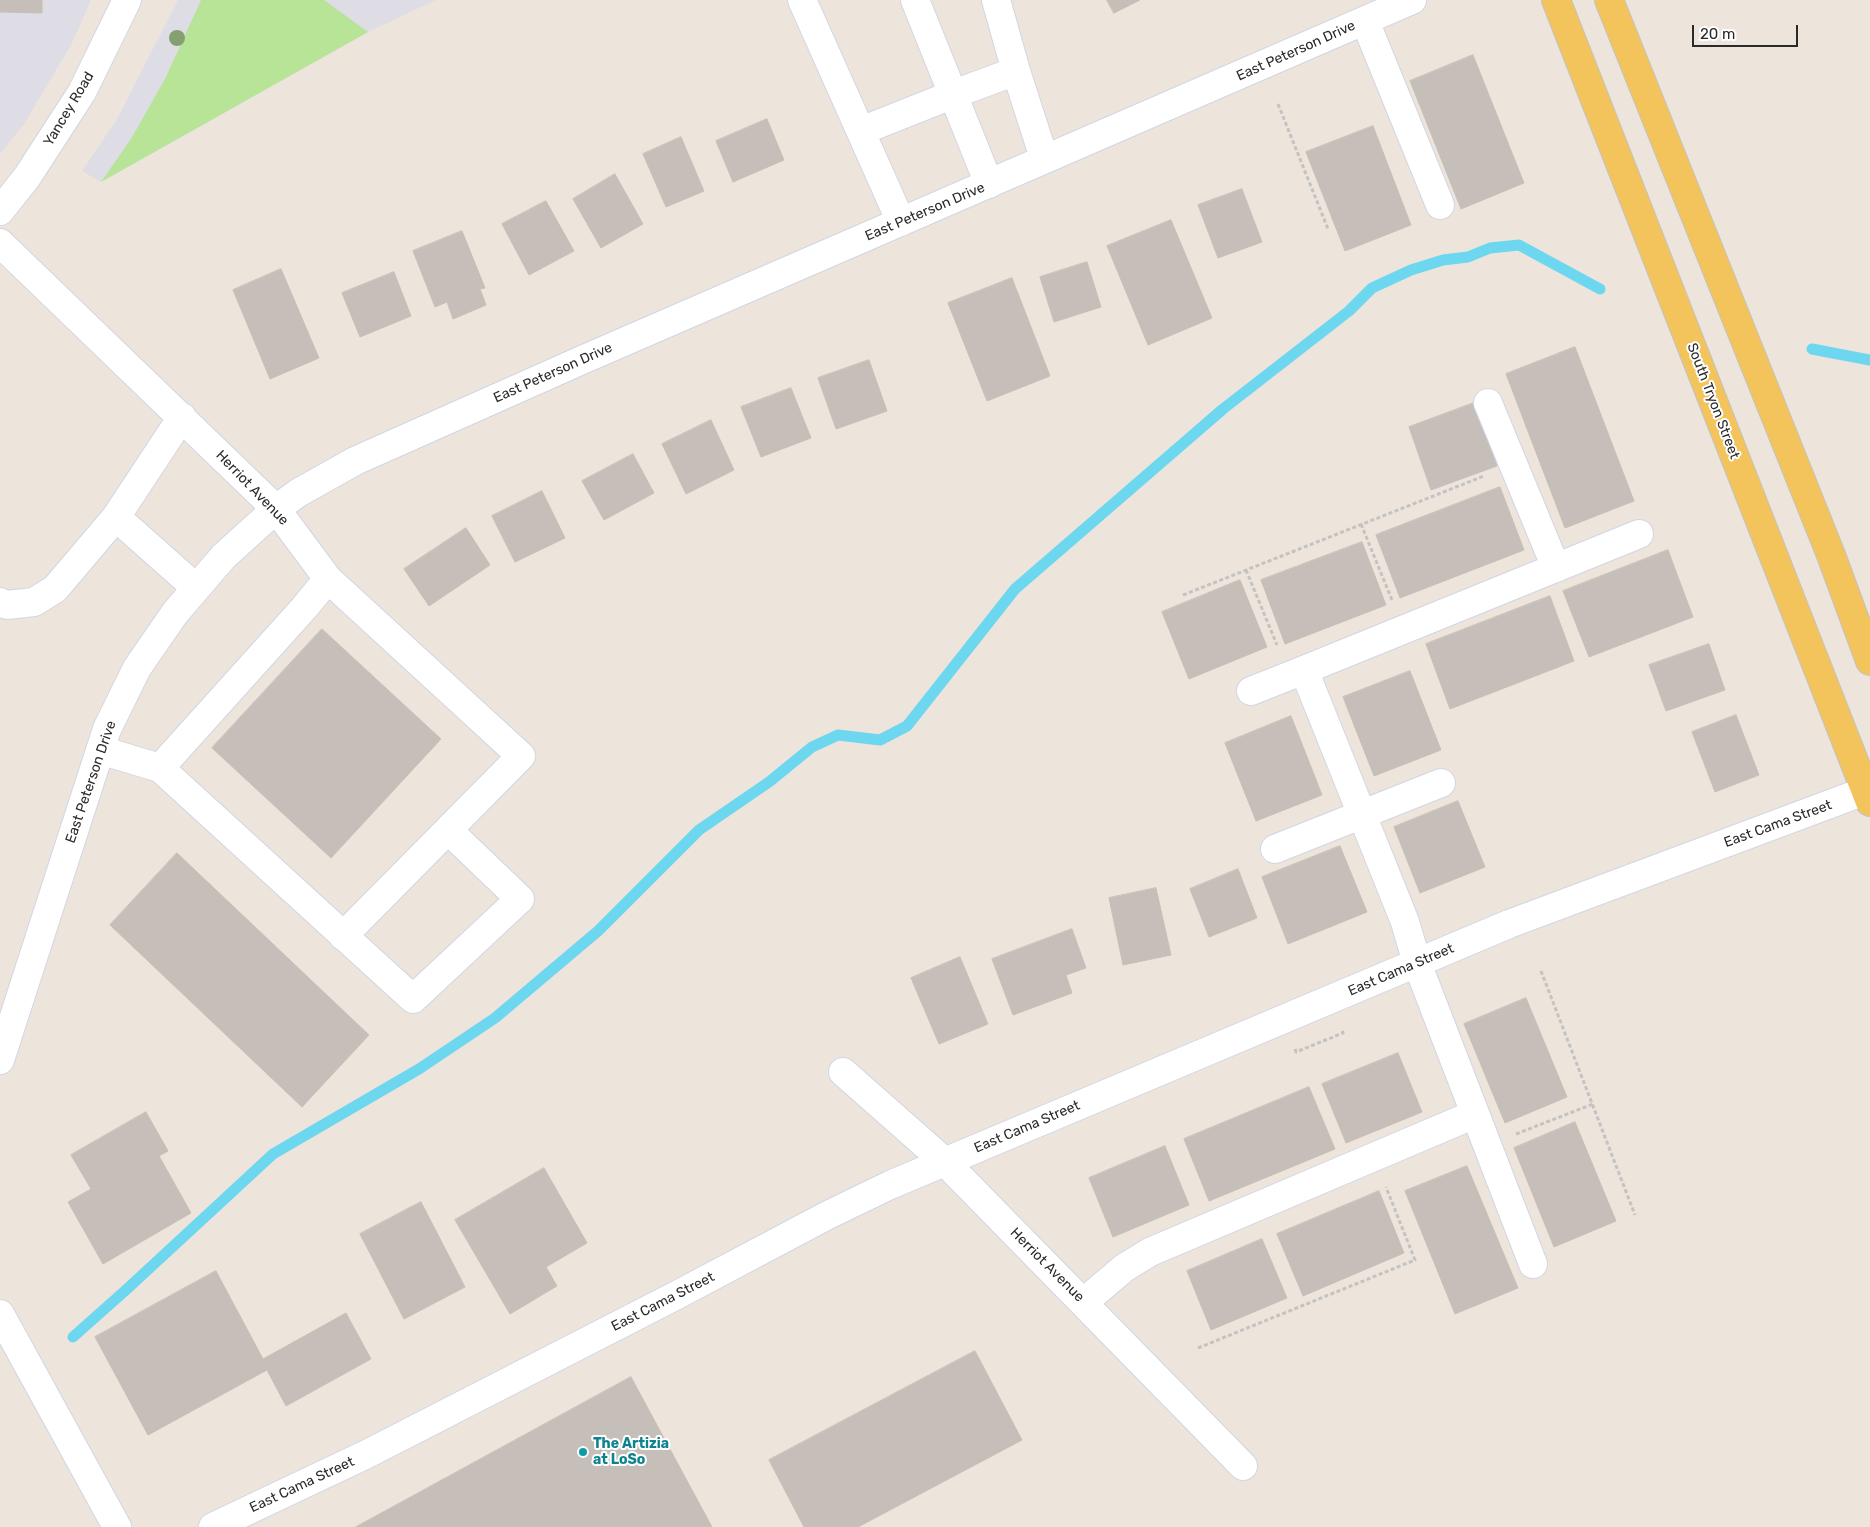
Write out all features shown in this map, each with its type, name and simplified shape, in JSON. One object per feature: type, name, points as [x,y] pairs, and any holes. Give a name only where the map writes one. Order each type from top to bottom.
[{"type":"main road","name":"South Tryon Street","points":[[1556,0],[1869,794]]},
{"type":"main road","points":[[1609,0],[1827,546],[1870,661]]},
{"type":"street","name":"Yancey Road","points":[[0,211],[27,177],[82,92],[127,0]]},
{"type":"street","points":[[802,0],[901,222]]},
{"type":"street","points":[[915,0],[989,184]]},
{"type":"street","points":[[996,0],[1016,71],[1044,158]]},
{"type":"street","name":"East Peterson Drive","points":[[0,1060],[107,729],[137,668],[175,613],[196,588],[224,556],[276,509],[298,493],[355,461],[582,360],[989,184],[1044,158],[1260,67],[1412,0]]},
{"type":"street","points":[[1365,21],[1440,205]]},
{"type":"street","points":[[861,131],[1016,71]]},
{"type":"street","name":"Herriot Avenue","points":[[0,243],[276,509],[328,579],[521,756],[448,830]]},
{"type":"street","points":[[1488,403],[1556,568]]},
{"type":"street","points":[[0,602],[7,605],[34,602],[55,589],[116,518],[182,417]]},
{"type":"street","points":[[116,518],[196,588]]},
{"type":"street","points":[[1251,691],[1639,534]]},
{"type":"street","points":[[160,768],[328,579]]},
{"type":"street","points":[[1304,670],[1405,922],[1417,963],[1533,1264]]},
{"type":"street","points":[[100,750],[160,768],[413,1000],[520,899],[448,830],[344,936]]},
{"type":"street","points":[[1275,849],[1441,783]]},
{"type":"street","name":"East Cama Street","points":[[213,1527],[367,1454],[828,1215],[890,1185],[1509,924],[1869,794]]},
{"type":"street","name":"Herriot Avenue","points":[[843,1072],[945,1162],[1244,1466]]},
{"type":"street","points":[[1084,1302],[1124,1268],[1150,1252],[1475,1114]]},
{"type":"street","points":[[0,1314],[117,1527]]},
{"type":"path","points":[[1278,104],[1328,229]]},
{"type":"path","points":[[1184,595],[1492,472]]},
{"type":"path","points":[[1361,524],[1394,605]]},
{"type":"path","points":[[1246,570],[1280,651]]},
{"type":"path","points":[[1541,971],[1636,1215]]},
{"type":"path","points":[[1512,1136],[1593,1104]]},
{"type":"path","points":[[1198,1348],[1415,1260],[1385,1186]]},
{"type":"shaded area","points":[[0,0],[91,0],[71,45],[24,124],[0,154]]},
{"type":"shaded area","points":[[178,0],[436,0],[368,32],[101,182],[82,171],[117,119]]},
{"type":"green space","points":[[201,0],[324,0],[368,32],[101,182],[131,139],[166,77]]},
{"type":"building","points":[[0,0],[42,0],[42,13],[0,12]]},
{"type":"building","points":[[1107,0],[1140,0],[1114,13]]},
{"type":"building","points":[[1473,55],[1524,183],[1461,209],[1410,81]]},
{"type":"building","points":[[767,119],[784,160],[733,182],[716,141]]},
{"type":"building","points":[[1373,126],[1411,225],[1345,251],[1306,152]]},
{"type":"building","points":[[681,137],[704,191],[666,207],[643,154]]},
{"type":"building","points":[[615,174],[643,224],[601,248],[573,199]]},
{"type":"building","points":[[1242,189],[1262,242],[1218,258],[1198,205]]},
{"type":"building","points":[[546,201],[574,251],[529,275],[502,224]]},
{"type":"building","points":[[1171,220],[1212,318],[1148,345],[1107,246]]},
{"type":"building","points":[[462,231],[485,288],[480,289],[486,305],[453,319],[447,302],[435,307],[413,251]]},
{"type":"building","points":[[1087,262],[1101,307],[1054,322],[1040,277]]},
{"type":"building","points":[[281,269],[319,358],[270,379],[233,290]]},
{"type":"building","points":[[394,272],[411,316],[360,337],[342,293]]},
{"type":"building","points":[[1012,278],[1050,376],[987,401],[948,303]]},
{"type":"building","points":[[1575,347],[1634,501],[1565,528],[1506,374]]},
{"type":"building","points":[[869,360],[887,411],[836,429],[818,378]]},
{"type":"building","points":[[791,388],[811,438],[761,457],[741,407]]},
{"type":"building","points":[[1474,403],[1497,466],[1431,490],[1409,427]]},
{"type":"building","points":[[711,420],[734,470],[686,494],[662,444]]},
{"type":"building","points":[[633,454],[654,493],[604,520],[582,481]]},
{"type":"building","points":[[1500,487],[1524,550],[1400,598],[1376,535]]},
{"type":"building","points":[[542,491],[565,538],[515,562],[492,516]]},
{"type":"building","points":[[466,528],[490,565],[429,606],[404,569]]},
{"type":"building","points":[[1362,542],[1386,605],[1285,644],[1261,580]]},
{"type":"building","points":[[1668,550],[1693,617],[1589,657],[1563,591]]},
{"type":"building","points":[[1240,580],[1267,647],[1189,679],[1162,612]]},
{"type":"building","points":[[1550,596],[1574,661],[1450,709],[1426,644]]},
{"type":"building","points":[[322,629],[441,739],[331,858],[212,748]]},
{"type":"building","points":[[1709,644],[1725,690],[1666,711],[1649,665]]},
{"type":"building","points":[[1410,671],[1441,750],[1374,776],[1343,697]]},
{"type":"building","points":[[1736,715],[1759,775],[1715,792],[1692,732]]},
{"type":"building","points":[[1291,716],[1322,795],[1256,821],[1225,743]]},
{"type":"building","points":[[1458,801],[1485,867],[1420,893],[1394,827]]},
{"type":"building","points":[[1340,846],[1367,912],[1288,944],[1262,877]]},
{"type":"building","points":[[177,853],[369,1035],[302,1107],[110,925]]},
{"type":"building","points":[[1238,869],[1257,918],[1209,937],[1190,889]]},
{"type":"building","points":[[1156,888],[1171,955],[1123,965],[1109,898]]},
{"type":"building","points":[[1072,929],[1086,968],[1066,975],[1072,993],[1013,1015],[992,959]]},
{"type":"building","points":[[960,957],[988,1024],[939,1044],[911,978]]},
{"type":"building","points":[[1526,998],[1567,1097],[1505,1123],[1464,1024]]},
{"type":"building","points":[[1398,1053],[1422,1112],[1346,1143],[1322,1084]]},
{"type":"building","points":[[1309,1087],[1335,1149],[1209,1201],[1184,1139]]},
{"type":"building","points":[[146,1112],[168,1151],[159,1156],[191,1213],[103,1264],[68,1202],[91,1189],[71,1155]]},
{"type":"building","points":[[1575,1122],[1616,1221],[1554,1247],[1514,1148]]},
{"type":"building","points":[[1165,1146],[1189,1205],[1113,1237],[1089,1178]]},
{"type":"building","points":[[1467,1166],[1518,1288],[1455,1314],[1405,1191]]},
{"type":"building","points":[[544,1168],[587,1243],[546,1267],[557,1286],[510,1314],[455,1220]]},
{"type":"building","points":[[1379,1191],[1404,1253],[1303,1296],[1277,1234]]},
{"type":"building","points":[[421,1202],[465,1287],[404,1319],[360,1234]]},
{"type":"building","points":[[1262,1239],[1287,1298],[1211,1330],[1187,1271]]},
{"type":"building","points":[[216,1271],[263,1359],[346,1313],[371,1359],[286,1406],[267,1370],[148,1435],[95,1337]]},
{"type":"building","points":[[975,1351],[1022,1440],[858,1527],[804,1527],[769,1460]]},
{"type":"building","name":"The Artizia at LoSo","points":[[631,1377],[712,1527],[356,1527]]},
{"type":"waterway","points":[[73,1337],[273,1154],[419,1069],[495,1018],[598,931],[699,830],[769,782],[812,747],[838,735],[880,740],[907,726],[1015,589],[1223,409],[1349,311],[1372,288],[1411,270],[1443,260],[1468,257],[1490,248],[1519,245],[1600,289]]},
{"type":"waterway","points":[[1812,349],[1870,360]]},
{"type":"place","name":"The Artizia at LoSo","points":[[583,1452]]}]
